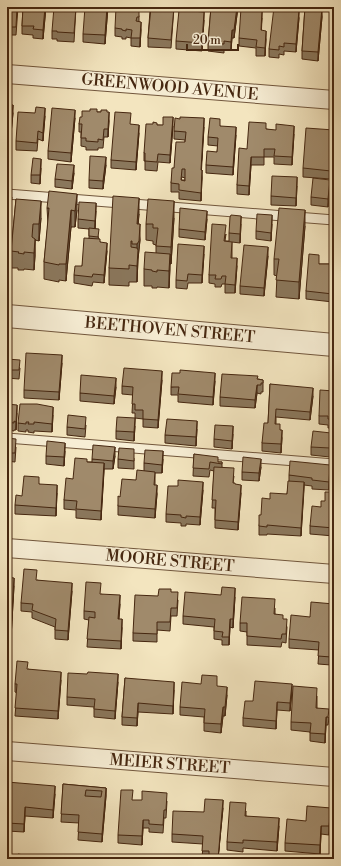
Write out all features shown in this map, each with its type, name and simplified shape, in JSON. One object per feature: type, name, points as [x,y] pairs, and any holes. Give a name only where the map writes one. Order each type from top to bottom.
[{"type":"street","name":"GREENWOOD AVENUE","points":[[7,74],[334,100]]},
{"type":"street","name":"BEETHOVEN STREET","points":[[7,316],[334,345]]},
{"type":"street","name":"MOORE STREET","points":[[7,548],[334,574]]},
{"type":"street","name":"MEIER STREET","points":[[7,751],[334,777]]},
{"type":"lane","points":[[7,194],[334,220]]},
{"type":"lane","points":[[7,438],[334,464]]},
{"type":"building","points":[[7,7],[17,7],[16,27],[7,27]]},
{"type":"building","points":[[23,7],[45,7],[43,30],[33,29],[34,26],[22,26]]},
{"type":"building","points":[[54,7],[76,7],[74,33],[52,31]]},
{"type":"building","points":[[85,7],[107,7],[105,35],[83,34]]},
{"type":"building","points":[[116,7],[136,7],[139,9],[139,17],[137,17],[136,21],[141,22],[140,38],[131,38],[132,30],[126,29],[126,31],[115,28]]},
{"type":"building","points":[[151,7],[174,7],[171,40],[148,38]]},
{"type":"building","points":[[211,7],[237,7],[231,42],[224,41],[224,44],[208,43]]},
{"type":"building","points":[[274,7],[296,7],[296,10],[299,10],[296,44],[284,43],[284,47],[279,46],[279,50],[269,49]]},
{"type":"building","points":[[305,7],[322,8],[318,52],[302,51]]},
{"type":"building","points":[[241,8],[262,10],[261,30],[266,31],[265,48],[256,47],[257,40],[239,38]]},
{"type":"building","points":[[179,10],[204,12],[202,43],[176,41]]},
{"type":"building","points":[[7,104],[13,105],[11,126],[7,126]]},
{"type":"building","points":[[36,107],[45,108],[43,133],[38,131],[37,143],[16,141],[18,112],[35,113]]},
{"type":"building","points":[[52,108],[75,110],[71,153],[48,151]]},
{"type":"building","points":[[90,109],[97,109],[97,112],[107,110],[107,112],[109,112],[108,129],[104,129],[103,140],[98,139],[98,142],[86,141],[86,138],[81,138],[82,124],[79,124],[80,117],[82,117],[82,111],[90,111]]},
{"type":"building","points":[[115,112],[131,113],[130,124],[139,125],[136,162],[111,160]]},
{"type":"building","points":[[163,117],[173,117],[170,155],[158,154],[157,162],[145,161],[144,153],[146,124],[153,124],[153,122],[157,123],[157,125],[163,125]]},
{"type":"building","points":[[180,117],[204,118],[201,193],[179,190],[179,184],[171,183],[176,142],[185,142],[186,132],[174,131],[175,118],[180,119]],"holes":[[[182,169],[185,169],[185,181],[181,180]]]},
{"type":"building","points":[[210,118],[220,119],[220,126],[236,127],[233,167],[206,165],[207,151],[217,152],[218,138],[208,137]]},
{"type":"building","points":[[249,122],[266,123],[266,129],[276,130],[276,124],[294,126],[292,157],[274,156],[275,149],[264,149],[264,157],[251,157],[249,186],[237,185],[239,148],[247,149]]},
{"type":"building","points":[[306,128],[334,130],[331,171],[303,168]]},
{"type":"building","points":[[90,156],[106,157],[103,181],[89,180]]},
{"type":"building","points":[[33,158],[41,159],[40,175],[31,175]]},
{"type":"building","points":[[57,164],[74,165],[72,181],[55,179]]},
{"type":"building","points":[[272,176],[297,177],[296,198],[271,196]]},
{"type":"building","points":[[313,178],[330,180],[328,199],[311,197]]},
{"type":"building","points":[[49,191],[77,194],[75,211],[71,210],[66,264],[59,265],[44,262]]},
{"type":"building","points":[[113,196],[139,198],[137,224],[140,224],[139,241],[137,244],[132,244],[131,241],[131,247],[137,248],[138,250],[137,266],[129,265],[129,269],[109,268]]},
{"type":"building","points":[[7,197],[12,197],[10,214],[7,212]]},
{"type":"building","points":[[16,199],[41,201],[39,224],[33,224],[32,237],[35,239],[34,253],[24,252],[24,254],[11,251]]},
{"type":"building","points":[[148,199],[174,201],[171,247],[156,246],[158,228],[153,228],[153,224],[146,224]]},
{"type":"building","points":[[79,202],[96,203],[95,221],[78,219]]},
{"type":"building","points":[[180,208],[207,211],[205,232],[179,229]]},
{"type":"building","points":[[279,208],[305,210],[299,282],[276,280],[279,259],[274,259]]},
{"type":"building","points":[[7,212],[10,213],[7,248]]},
{"type":"building","points":[[257,214],[272,215],[271,233],[256,231]]},
{"type":"building","points":[[231,215],[241,216],[240,234],[229,233]]},
{"type":"building","points":[[212,224],[226,225],[224,241],[232,242],[231,258],[237,258],[235,285],[225,284],[226,276],[222,276],[221,279],[215,279],[216,275],[209,275]]},
{"type":"building","points":[[89,228],[99,229],[98,237],[89,236]]},
{"type":"building","points":[[84,238],[100,239],[100,242],[107,243],[104,275],[93,274],[92,277],[74,275],[75,266],[82,266]]},
{"type":"building","points":[[178,244],[204,246],[202,275],[188,274],[187,281],[176,280]]},
{"type":"building","points":[[244,245],[268,247],[264,288],[240,286]]},
{"type":"building","points":[[145,252],[170,254],[169,271],[157,270],[157,272],[144,269]]},
{"type":"building","points":[[309,254],[319,255],[319,264],[334,264],[333,294],[306,291]]},
{"type":"building","points":[[26,353],[62,355],[59,392],[24,390]]},
{"type":"building","points":[[7,359],[20,360],[19,370],[7,370]]},
{"type":"building","points":[[124,368],[162,371],[158,420],[143,419],[143,410],[135,410],[135,404],[132,404],[133,387],[122,386]]},
{"type":"building","points":[[180,370],[215,373],[213,397],[178,394],[179,387],[171,387],[172,373],[180,373]]},
{"type":"building","points":[[222,374],[258,376],[257,379],[263,380],[263,383],[261,383],[261,385],[257,385],[255,400],[220,397]]},
{"type":"building","points":[[81,375],[116,378],[114,396],[80,393]]},
{"type":"building","points":[[270,384],[313,388],[310,412],[276,409],[275,424],[280,424],[280,430],[282,430],[281,444],[262,443],[264,423],[268,423]]},
{"type":"building","points":[[320,390],[334,391],[334,420],[328,419],[328,416],[319,416]]},
{"type":"building","points":[[7,404],[17,405],[16,422],[14,421],[14,423],[7,422]]},
{"type":"building","points":[[20,404],[37,404],[53,407],[52,424],[34,422],[34,424],[28,424],[29,422],[26,422],[26,424],[18,423]]},
{"type":"building","points":[[68,415],[86,417],[85,429],[67,427]]},
{"type":"building","points":[[117,417],[135,418],[134,432],[116,431]]},
{"type":"building","points":[[167,419],[197,421],[196,437],[165,435]]},
{"type":"building","points":[[215,425],[233,426],[232,441],[214,439]]},
{"type":"building","points":[[313,431],[331,433],[330,448],[311,447]]},
{"type":"building","points":[[7,438],[16,439],[15,453],[7,453]]},
{"type":"building","points":[[47,441],[65,443],[64,457],[46,456]]},
{"type":"building","points":[[93,445],[115,447],[113,461],[92,459]]},
{"type":"building","points":[[119,448],[134,449],[134,461],[118,459]]},
{"type":"building","points":[[145,450],[163,451],[162,465],[144,463]]},
{"type":"building","points":[[194,454],[218,457],[218,462],[222,462],[222,464],[210,462],[209,469],[193,468]]},
{"type":"building","points":[[243,457],[261,459],[259,473],[242,472]]},
{"type":"building","points":[[75,458],[87,459],[87,462],[104,463],[101,511],[76,509],[77,501],[64,500],[66,478],[73,479]]},
{"type":"building","points":[[290,461],[330,465],[329,482],[289,475]]},
{"type":"building","points":[[214,467],[234,468],[233,483],[241,485],[238,522],[215,520],[216,500],[212,500]]},
{"type":"building","points":[[137,470],[155,472],[154,485],[157,485],[155,509],[118,506],[118,496],[120,497],[122,479],[136,480]]},
{"type":"building","points":[[24,476],[39,477],[39,484],[57,485],[56,508],[15,505],[16,495],[22,496]]},
{"type":"building","points":[[178,480],[203,482],[200,517],[186,516],[186,518],[181,517],[181,515],[166,514],[168,486],[178,486]]},
{"type":"building","points":[[288,481],[304,482],[301,528],[267,525],[267,527],[259,526],[262,498],[270,499],[270,493],[287,494]]},
{"type":"building","points":[[325,492],[334,492],[334,528],[310,526],[312,506],[321,507],[321,501],[325,501]]},
{"type":"building","points":[[24,569],[37,570],[36,580],[72,583],[68,631],[55,630],[56,619],[32,610],[33,604],[21,603]]},
{"type":"building","points":[[7,577],[14,578],[11,630],[7,628]]},
{"type":"building","points":[[86,582],[101,583],[100,594],[120,595],[118,619],[122,619],[121,641],[87,639],[89,617],[95,618],[95,612],[84,611]]},
{"type":"building","points":[[222,587],[235,588],[233,619],[230,619],[229,637],[222,637],[223,632],[214,631],[215,619],[183,616],[185,592],[221,595]]},
{"type":"building","points":[[159,589],[171,589],[171,592],[178,592],[177,608],[171,608],[170,622],[157,622],[157,634],[133,633],[135,595],[158,596]]},
{"type":"building","points":[[242,597],[275,599],[274,614],[283,615],[283,619],[287,619],[286,634],[282,634],[281,639],[247,636],[247,623],[240,623]]},
{"type":"building","points":[[311,602],[334,604],[331,657],[318,656],[319,642],[289,639],[291,615],[310,617]]},
{"type":"building","points":[[17,661],[28,662],[27,669],[61,672],[58,711],[15,708]]},
{"type":"building","points":[[88,672],[118,674],[115,711],[94,709],[95,699],[67,697],[68,673],[87,674]]},
{"type":"building","points":[[202,675],[217,676],[217,686],[227,687],[225,707],[223,707],[221,724],[204,723],[205,709],[180,707],[182,682],[201,684]]},
{"type":"building","points":[[7,676],[11,676],[10,692],[7,692]]},
{"type":"building","points":[[125,678],[174,682],[173,706],[138,703],[137,718],[122,717]]},
{"type":"building","points":[[255,681],[292,684],[290,703],[277,702],[276,721],[243,718],[245,701],[253,701]]},
{"type":"building","points":[[293,686],[317,688],[316,708],[329,709],[328,717],[326,717],[325,734],[310,733],[311,723],[291,722]]},
{"type":"building","points":[[7,782],[55,786],[53,810],[25,807],[24,824],[7,823]]},
{"type":"building","points":[[63,784],[106,788],[102,834],[78,832],[79,815],[61,814]],"holes":[[[86,790],[102,791],[101,797],[85,796]]]},
{"type":"building","points":[[121,790],[133,790],[132,800],[142,800],[142,791],[167,793],[163,825],[149,824],[149,820],[143,820],[142,836],[118,835]]},
{"type":"building","points":[[205,799],[223,800],[218,859],[209,859],[209,851],[202,851],[203,836],[172,834],[173,811],[204,812]]},
{"type":"building","points":[[230,802],[246,803],[245,816],[279,818],[277,842],[243,840],[243,843],[227,842]]},
{"type":"building","points":[[307,806],[331,808],[329,826],[321,826],[320,845],[285,843],[287,819],[306,821]]},
{"type":"building","points":[[18,854],[35,857],[34,859],[17,859]]}]
